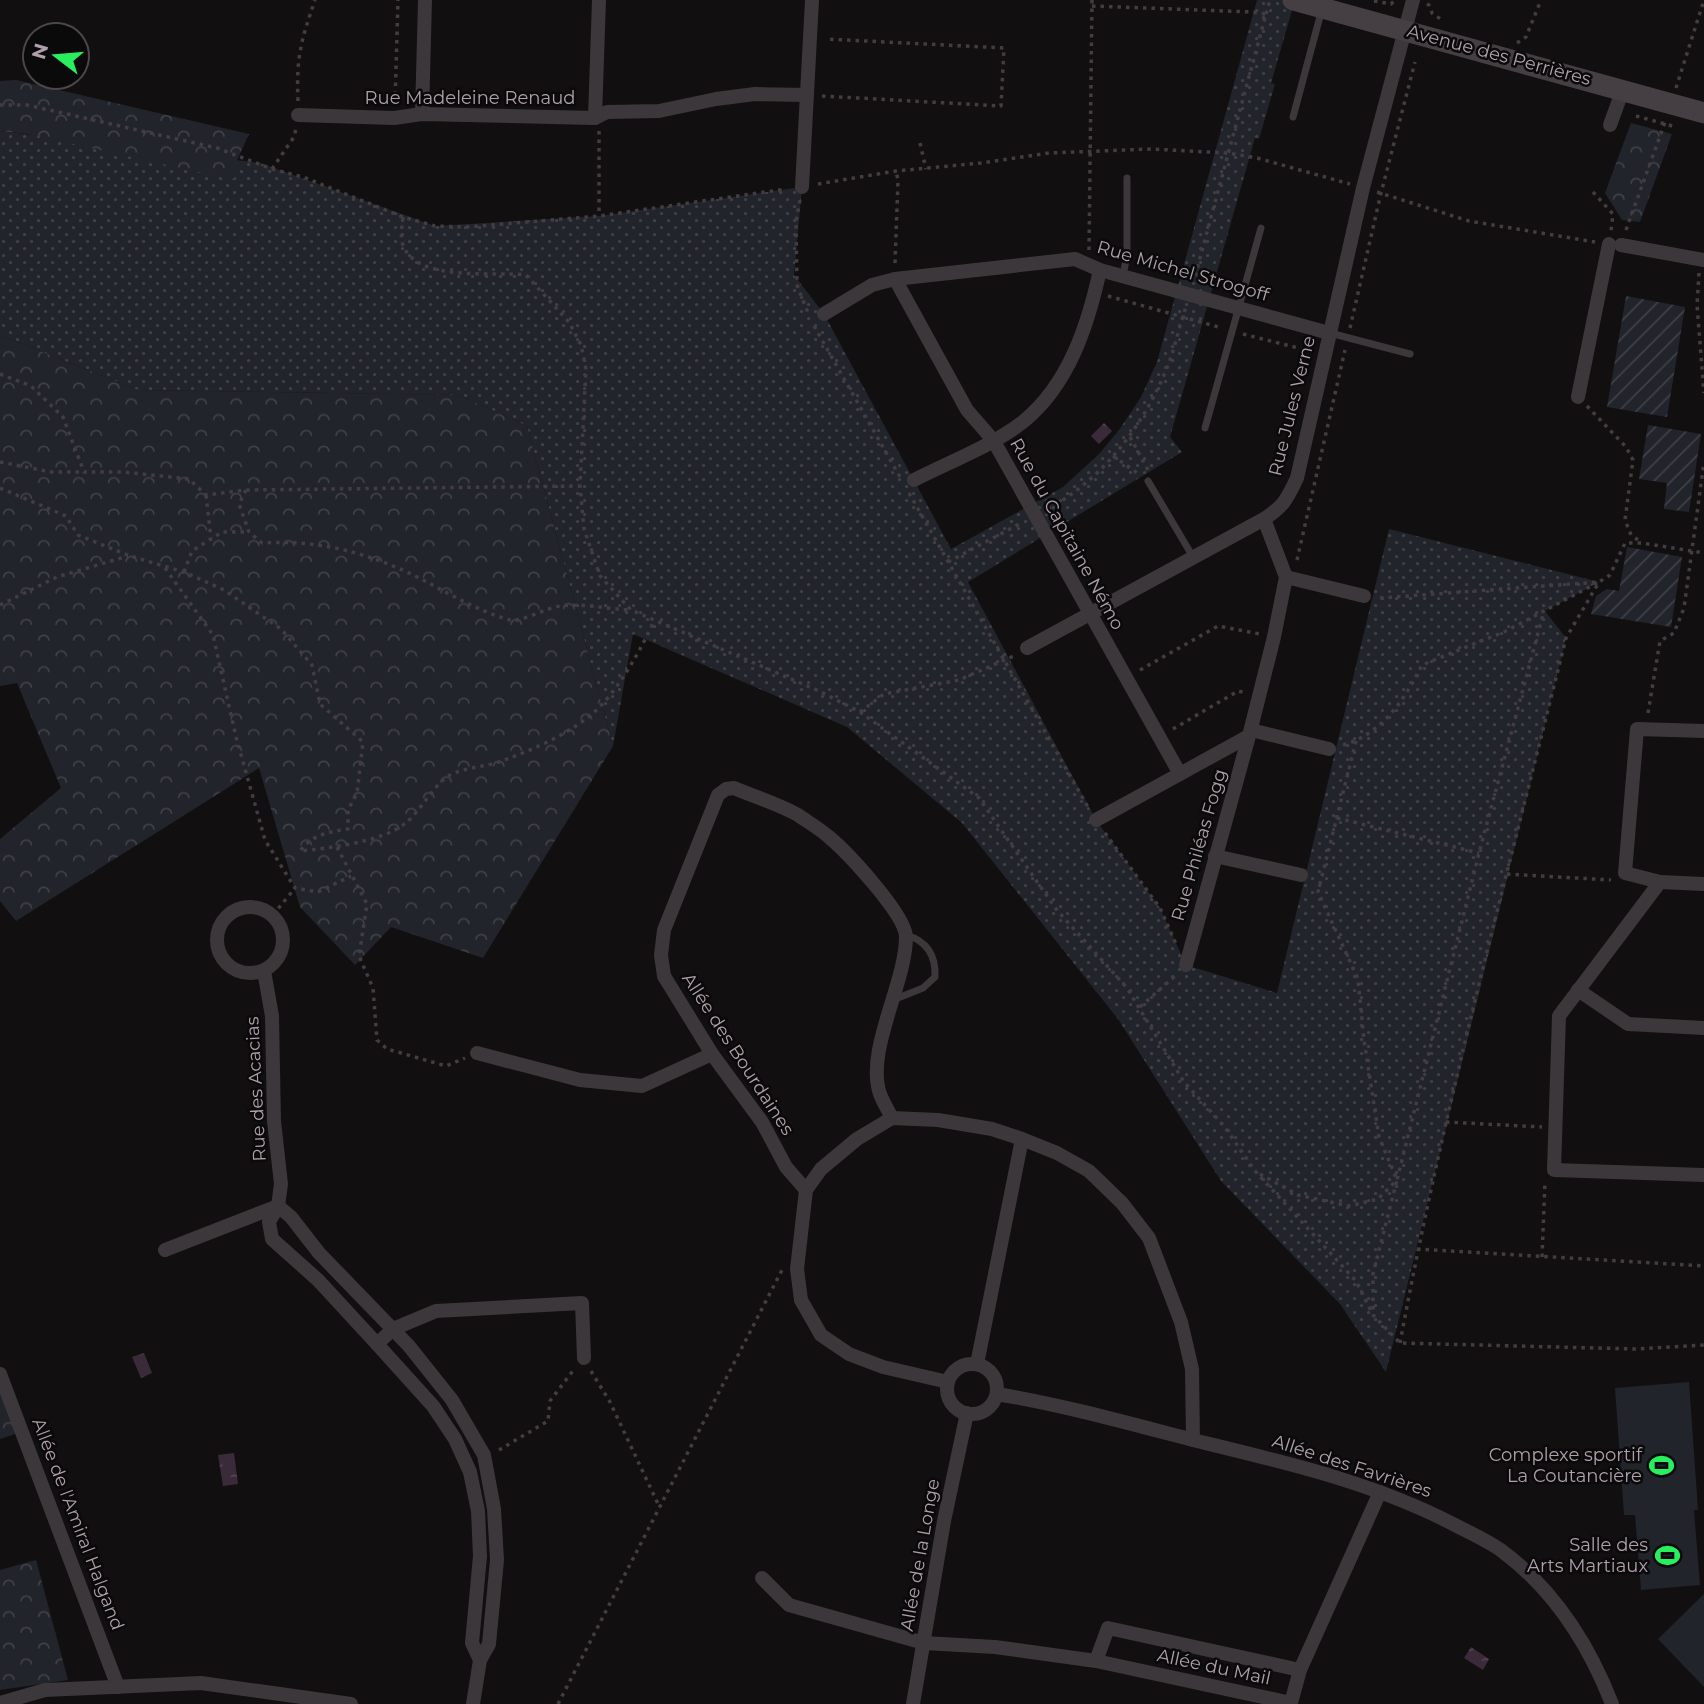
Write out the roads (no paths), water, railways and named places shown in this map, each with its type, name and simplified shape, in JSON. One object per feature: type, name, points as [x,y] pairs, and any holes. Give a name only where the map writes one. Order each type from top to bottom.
[{"type":"street","points":[[422,114],[425,0]]},
{"type":"street","points":[[595,118],[599,0]]},
{"type":"street","points":[[802,187],[812,0]]},
{"type":"street","name":"Avenue des Perrières","points":[[1293,0],[1704,113]]},
{"type":"street","name":"Rue Jules Verne","points":[[1027,648],[1281,508],[1297,478],[1363,188],[1413,0]]},
{"type":"street","points":[[1610,125],[1623,89]]},
{"type":"street","name":"Rue Madeleine Renaud","points":[[298,115],[394,118],[422,114],[595,118],[607,112],[659,111],[755,94],[807,95]]},
{"type":"street","points":[[1578,397],[1615,245],[1702,260]]},
{"type":"street","name":"Rue Michel Strogoff","points":[[824,314],[872,285],[895,279],[1076,260],[1123,276],[1329,333]]},
{"type":"street","points":[[914,480],[1023,422],[1059,382],[1083,332],[1095,292],[1094,267]]},
{"type":"street","name":"Rue du Capitaine Némo","points":[[895,279],[967,410],[993,440],[1181,774]]},
{"type":"street","points":[[1264,519],[1290,578],[1364,596]]},
{"type":"street","name":"Rue Philéas Fogg","points":[[1186,965],[1290,578]]},
{"type":"street","points":[[1704,731],[1637,729],[1625,873],[1660,882],[1704,884]]},
{"type":"street","points":[[1250,733],[1329,749]]},
{"type":"street","name":"Rue Philéas Fogg","points":[[1096,820],[1250,733]]},
{"type":"street","name":"Allée des Bourdaines","points":[[806,1190],[786,1167],[762,1122],[712,1054],[664,976],[660,955],[664,930],[718,795],[726,789],[734,788],[796,814],[830,837],[896,911],[905,925],[906,935]]},
{"type":"street","points":[[1215,856],[1301,875]]},
{"type":"street","points":[[1660,882],[1559,1016],[1553,1170],[1704,1175]]},
{"type":"street","points":[[242,908],[264,909],[273,915],[284,934],[280,956],[264,971],[242,973],[232,969],[224,961],[217,941],[218,930],[223,920],[232,912],[242,908]]},
{"type":"street","points":[[892,1118],[879,1092],[878,1063],[902,967],[906,935]]},
{"type":"street","name":"Rue des Acacias","points":[[264,971],[272,1016],[274,1121],[281,1184],[278,1206],[268,1222],[272,1239],[318,1280],[377,1344],[433,1406],[455,1439],[470,1472],[478,1511],[480,1556],[472,1643],[480,1660]]},
{"type":"street","points":[[1578,990],[1628,1024],[1704,1028]]},
{"type":"street","points":[[477,1053],[580,1080],[642,1086],[712,1054]]},
{"type":"street","points":[[948,1382],[883,1367],[849,1354],[821,1335],[801,1300],[797,1269],[806,1190],[821,1169],[857,1139],[892,1118],[938,1120],[992,1129],[1022,1139],[1058,1153],[1089,1171],[1122,1203],[1149,1238],[1181,1322],[1192,1369],[1193,1440]]},
{"type":"street","points":[[977,1364],[1022,1139]]},
{"type":"street","points":[[165,1250],[278,1206]]},
{"type":"street","name":"Rue des Acacias","points":[[278,1206],[291,1217],[318,1254],[393,1329],[452,1399],[484,1455],[494,1509],[497,1560],[489,1644],[480,1660],[473,1704]]},
{"type":"street","points":[[377,1344],[393,1329],[436,1311],[582,1303],[584,1358]]},
{"type":"street","points":[[969,1364],[977,1364],[990,1372],[997,1386],[997,1394],[989,1407],[982,1412],[967,1413],[953,1405],[949,1398],[948,1382],[956,1370],[969,1364]]},
{"type":"street","name":"Allée de l'Amiral Halgand","points":[[0,1374],[118,1687]]},
{"type":"street","name":"Allée des Favrières","points":[[997,1394],[1042,1401],[1278,1460],[1418,1505],[1502,1551],[1542,1589],[1570,1622],[1590,1656],[1612,1704]]},
{"type":"street","name":"Allée de la Longe","points":[[914,1704],[944,1521],[967,1413]]},
{"type":"street","name":"Allée du Mail","points":[[762,1578],[789,1605],[925,1643],[995,1647],[1096,1661],[1291,1703],[1300,1670],[1380,1492]]},
{"type":"street","name":"Allée du Mail","points":[[1096,1661],[1108,1628],[1300,1670]]},
{"type":"street","points":[[0,1703],[45,1690],[201,1683],[351,1704]]},
{"type":"lane","points":[[1293,117],[1322,8]]},
{"type":"lane","points":[[1123,276],[1127,254],[1127,178]]},
{"type":"lane","points":[[1205,428],[1261,228]]},
{"type":"lane","points":[[1329,333],[1410,354]]},
{"type":"lane","points":[[1148,481],[1193,558]]},
{"type":"lane","points":[[892,1001],[923,988],[935,977],[935,961],[930,951],[917,938],[906,935]]},
{"type":"water","points":[[1104,423],[1112,431],[1099,444],[1091,436]]},
{"type":"water","points":[[144,1353],[152,1373],[141,1378],[132,1357]]},
{"type":"water","points":[[234,1453],[238,1484],[223,1486],[218,1455]]},
{"type":"water","points":[[1471,1647],[1489,1659],[1483,1670],[1464,1658]]},
{"type":"place","name":"Complexe sportif La Coutancière","points":[[1662,1465]]},
{"type":"place","name":"Salle des Arts Martiaux","points":[[1668,1555]]}]
